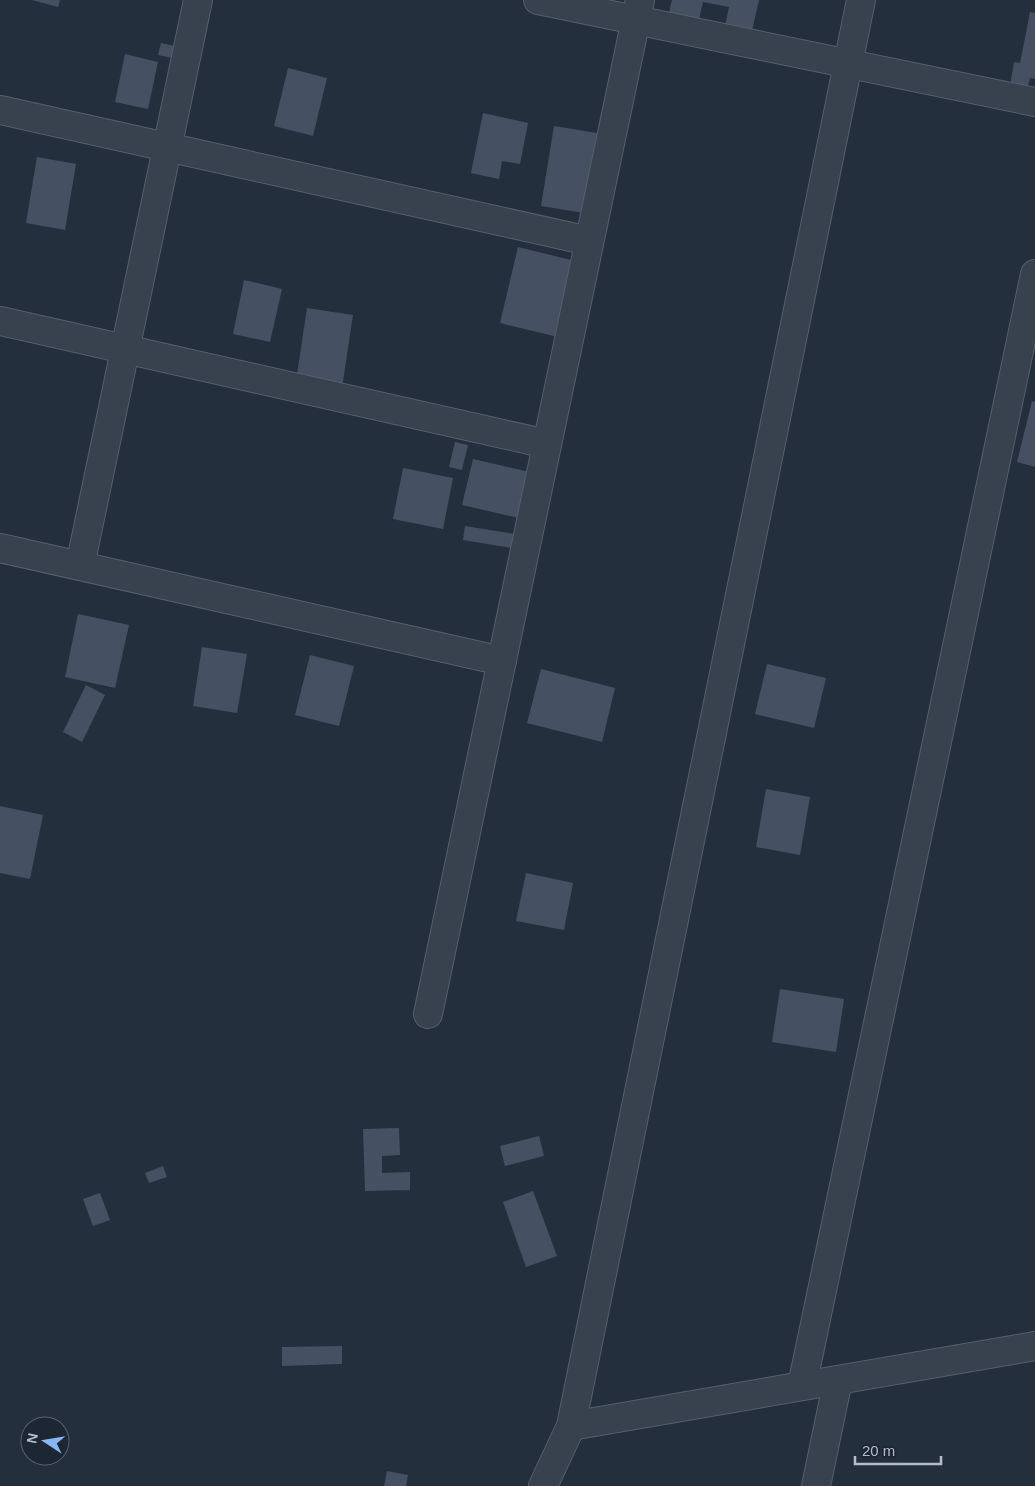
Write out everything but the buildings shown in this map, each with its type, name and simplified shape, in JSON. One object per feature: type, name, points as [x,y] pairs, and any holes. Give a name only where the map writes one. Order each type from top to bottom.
[{"type":"street","points":[[80,566],[198,0]]},
{"type":"street","points":[[538,0],[638,10],[848,63],[1035,102]]},
{"type":"street","points":[[543,1486],[571,1426],[862,0]]},
{"type":"street","points":[[428,1014],[638,10]]},
{"type":"street","points":[[0,110],[590,241]]},
{"type":"street","points":[[802,1386],[1035,274]]},
{"type":"street","points":[[0,321],[547,444]]},
{"type":"street","points":[[0,548],[502,661]]},
{"type":"street","points":[[571,1426],[1035,1346]]},
{"type":"street","points":[[816,1486],[838,1380]]}]
